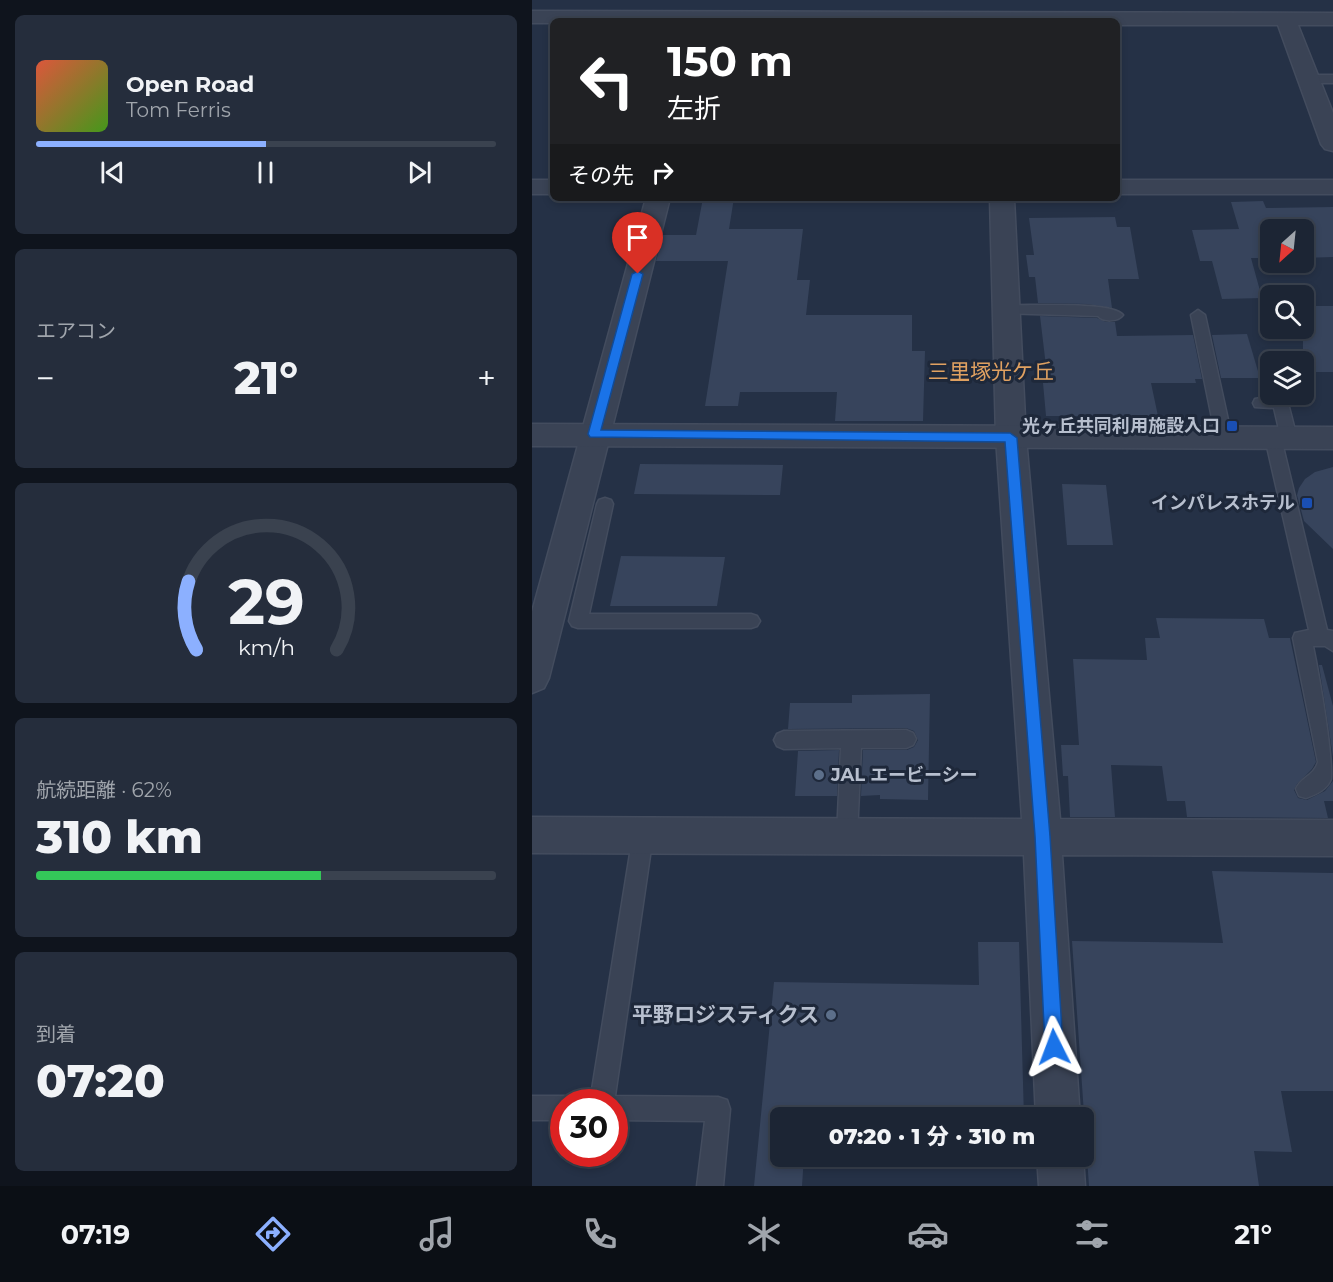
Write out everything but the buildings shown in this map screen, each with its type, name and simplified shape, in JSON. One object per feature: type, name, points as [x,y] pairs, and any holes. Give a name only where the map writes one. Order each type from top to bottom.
[{"type":"street","points":[[532,17],[700,13],[987,13],[1213,9],[1286,19],[1333,19]]},
{"type":"street","points":[[1286,19],[1309,79],[1328,119],[1333,144]]},
{"type":"street","points":[[532,186],[550,187]]},
{"type":"street","points":[[1120,187],[1333,187]]},
{"type":"street","points":[[532,678],[537,638],[657,201]]},
{"type":"street","points":[[1002,201],[1010,438],[1042,836],[1057,1107]]},
{"type":"street","points":[[532,435],[1333,438]]},
{"type":"street","points":[[532,835],[1333,838]]},
{"type":"street","points":[[1061,1167],[1062,1186]]},
{"type":"lane","points":[[1309,79],[1333,79]]},
{"type":"lane","points":[[1006,310],[1105,311],[1105,315],[1116,315]]},
{"type":"lane","points":[[1198,315],[1224,438]]},
{"type":"lane","points":[[1280,405],[1281,438],[1326,640],[1302,638],[1328,762],[1324,777],[1306,789]]},
{"type":"lane","points":[[605,504],[578,621],[751,621]]},
{"type":"lane","points":[[847,837],[852,739]]},
{"type":"lane","points":[[784,740],[906,739]]},
{"type":"lane","points":[[603,1089],[643,835]]},
{"type":"lane","points":[[532,1108],[550,1108]]},
{"type":"lane","points":[[628,1108],[718,1109],[710,1186]]},
{"type":"place","name":"光ヶ丘共同利用施設入口","points":[[1232,426]]},
{"type":"place","name":"インパレスホテル","points":[[1307,503]]},
{"type":"place","name":"JAL エービーシー","points":[[819,775]]},
{"type":"place","name":"平野ロジスティクス","points":[[831,1015]]},
{"type":"district","name":"三里塚光ケ丘","points":[[991,372]]},
{"type":"route","points":[[638,274],[594,434],[1010,438],[1042,836],[1054,1047]]}]
